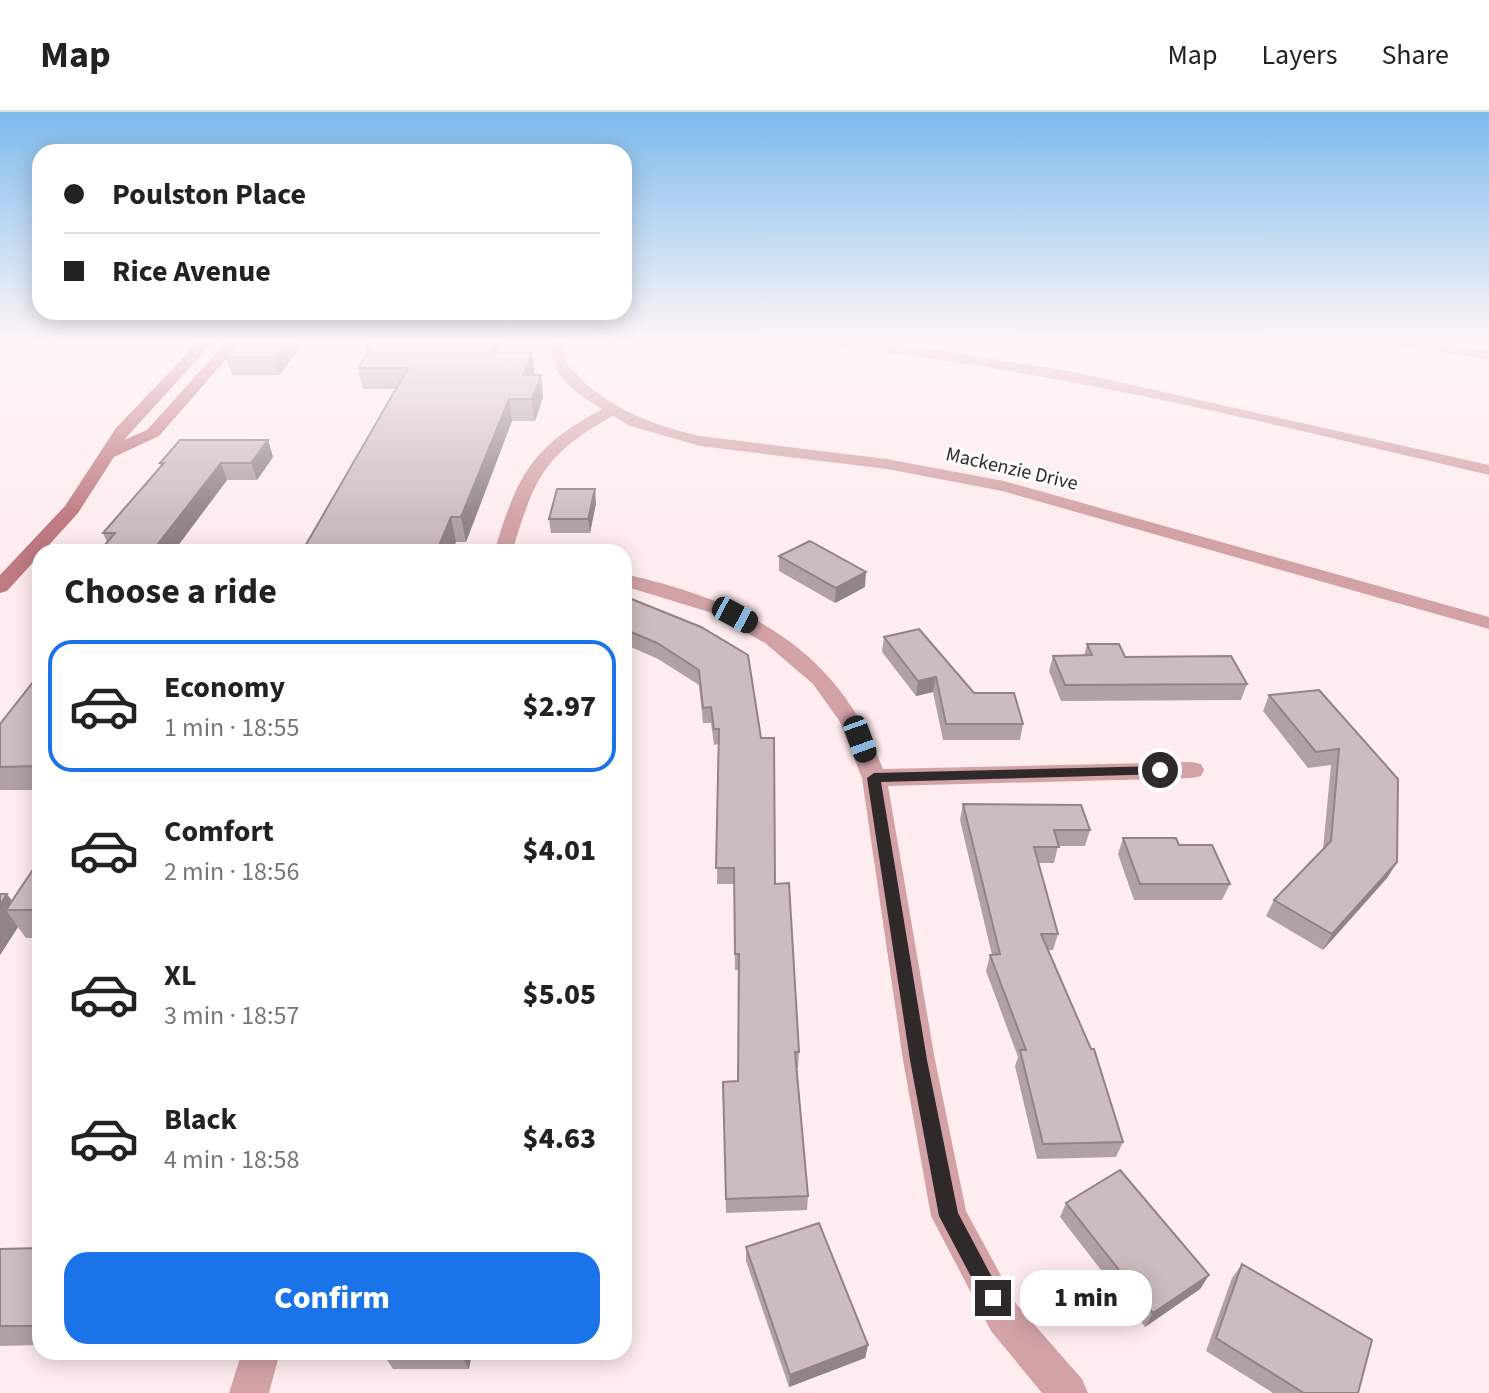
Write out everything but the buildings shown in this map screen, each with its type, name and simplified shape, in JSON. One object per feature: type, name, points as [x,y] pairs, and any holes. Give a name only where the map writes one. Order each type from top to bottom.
[{"type":"street","points":[[40,544],[72,509],[104,455],[151,401]]},
{"type":"street","points":[[104,455],[153,433],[182,401]]},
{"type":"street","name":"Mackenzie Drive","points":[[597,401],[636,423],[700,441],[887,464],[1004,486],[1489,623]]},
{"type":"street","points":[[1187,401],[1489,470]]},
{"type":"street","points":[[506,544],[532,468],[556,443],[612,410]]},
{"type":"street","points":[[0,587],[32,552]]},
{"type":"street","points":[[632,582],[668,590],[735,615],[799,658],[842,706],[860,739],[874,778],[919,1060],[949,1216],[1004,1318],[1068,1393]]},
{"type":"street","points":[[874,778],[1192,770]]},
{"type":"street","points":[[249,1393],[259,1360]]},
{"type":"route","points":[[993,1298],[949,1216],[919,1060],[874,778],[1160,770]]}]
